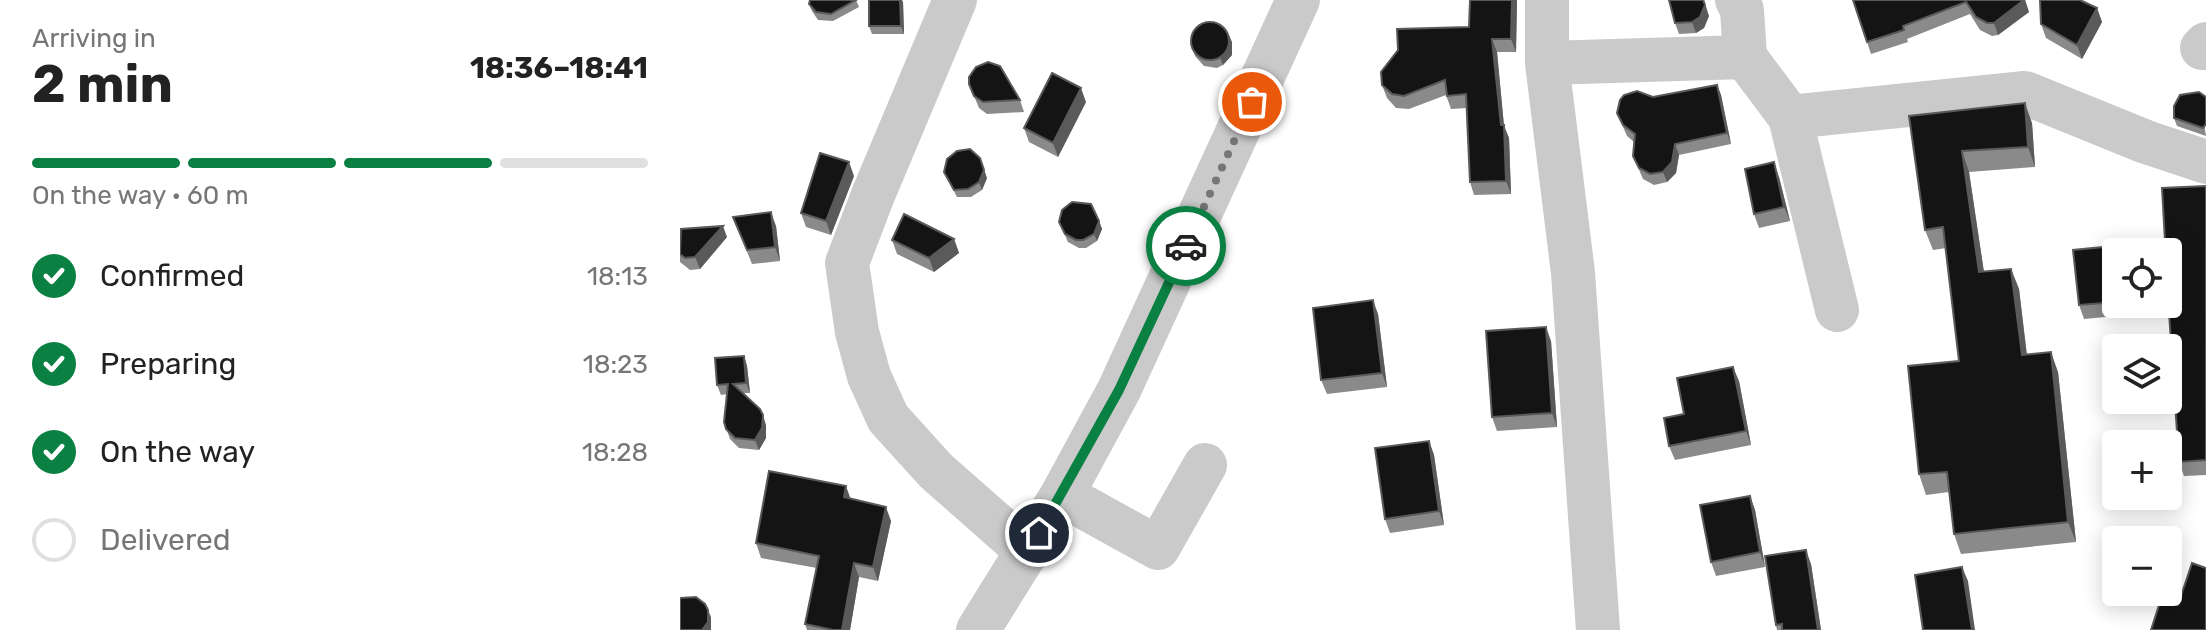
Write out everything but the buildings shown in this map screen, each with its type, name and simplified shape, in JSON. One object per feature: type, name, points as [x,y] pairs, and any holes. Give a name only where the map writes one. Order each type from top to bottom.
[{"type":"street","points":[[955,0],[847,263],[857,332],[869,376],[888,418],[936,471],[1028,552]]},
{"type":"street","points":[[978,630],[1062,495],[1119,390],[1298,0]]},
{"type":"street","points":[[1547,0],[1547,63],[1573,273],[1598,630]]},
{"type":"street","points":[[1737,0],[1742,10],[1745,57],[1790,117],[1837,310]]},
{"type":"street","points":[[1547,63],[1745,57]]},
{"type":"street","points":[[1790,117],[2025,93],[2146,142],[2206,162]]},
{"type":"street","points":[[1062,495],[1158,548],[1205,465]]},
{"type":"way so far","points":[[1186,246],[1252,102]]},
{"type":"route","points":[[1039,533],[1119,390],[1186,246]]}]
